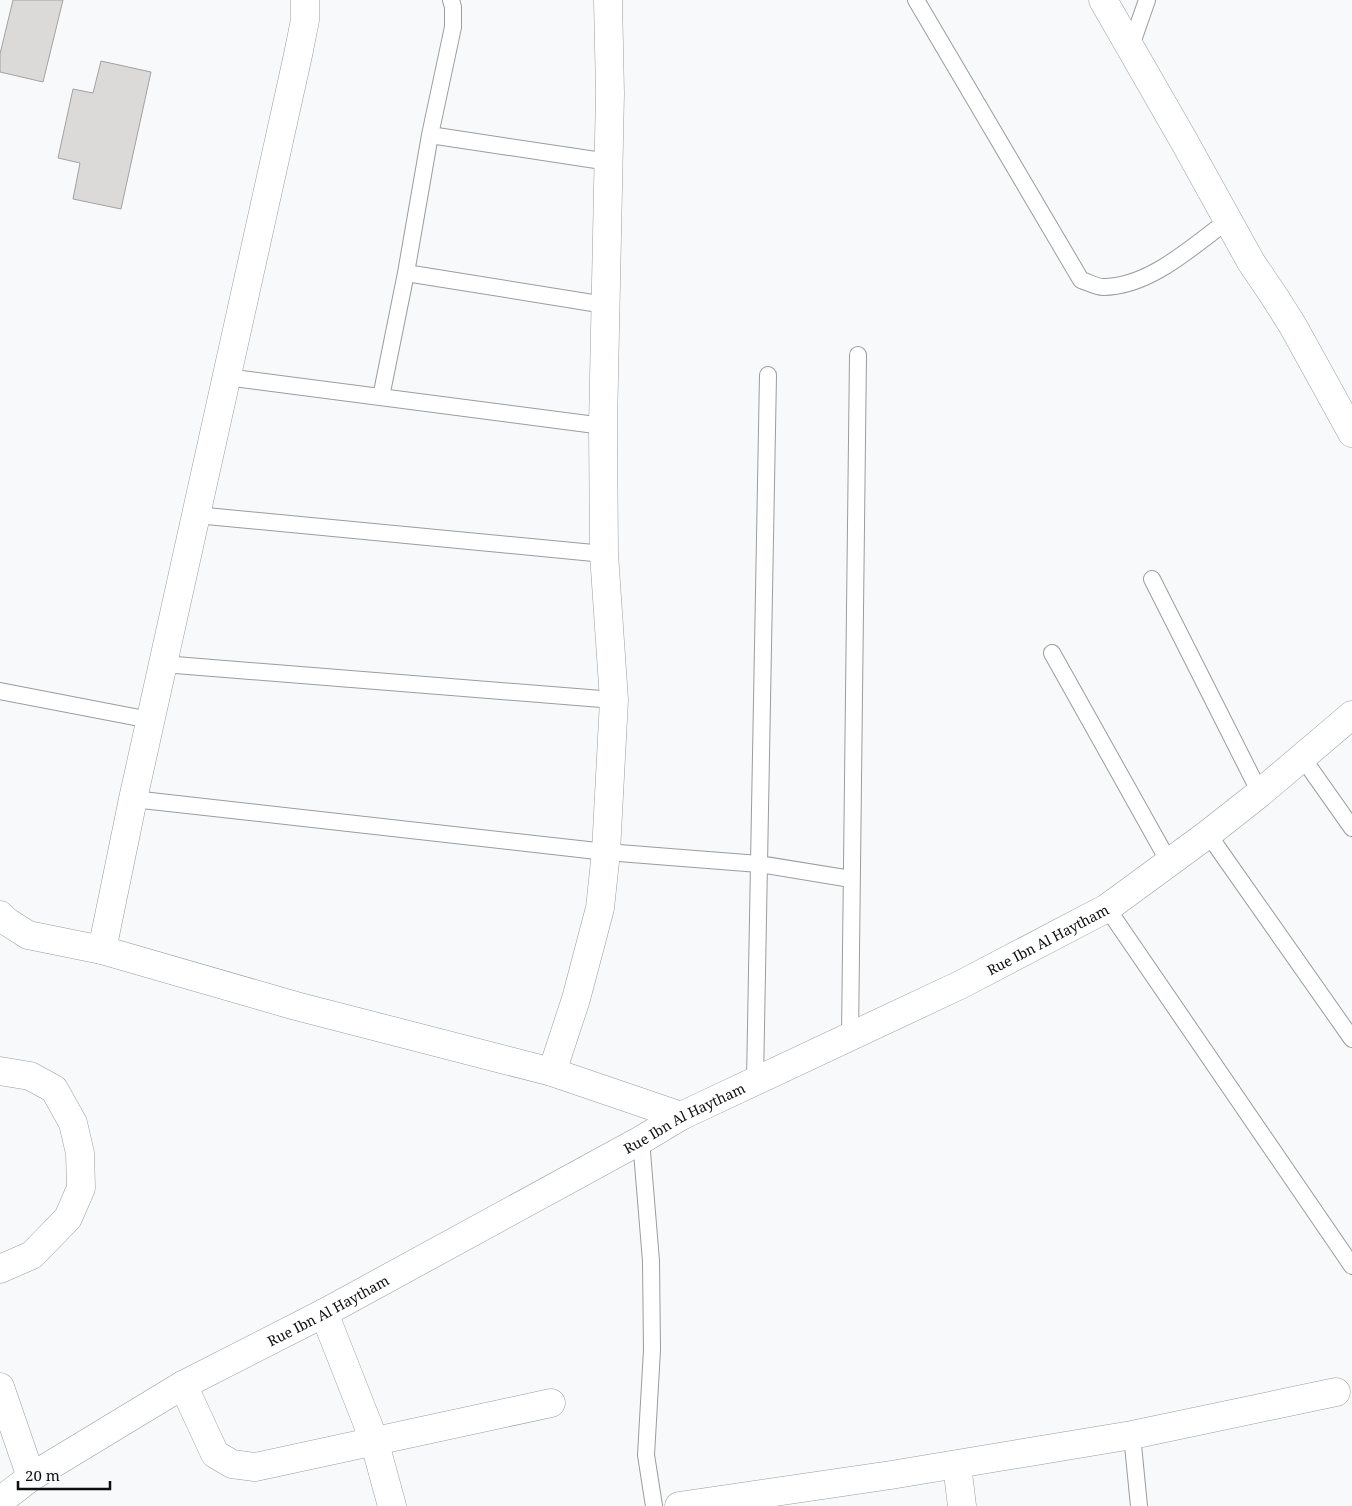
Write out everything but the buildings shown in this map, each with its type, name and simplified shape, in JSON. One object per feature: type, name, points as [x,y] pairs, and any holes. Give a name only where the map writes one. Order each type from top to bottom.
[{"type":"street","points":[[102,950],[162,664],[298,55],[304,20],[305,0]]},
{"type":"street","points":[[552,1072],[576,998],[600,908],[606,852],[614,700],[604,554],[603,426],[610,93],[608,0]]},
{"type":"street","points":[[1103,0],[1250,262],[1293,326],[1352,433]]},
{"type":"street","name":"Rue Ibn Al Haytham","points":[[0,1501],[31,1477],[182,1385],[324,1312],[641,1140],[681,1116],[962,984],[1107,908],[1208,834],[1260,793],[1352,715]]},
{"type":"street","points":[[0,915],[28,935],[102,950],[296,1006],[552,1072],[681,1116]]},
{"type":"street","points":[[0,1071],[30,1076],[54,1089],[73,1123],[80,1153],[80,1188],[68,1218],[32,1255],[0,1269]]},
{"type":"street","points":[[324,1312],[374,1440],[392,1506]]},
{"type":"street","points":[[182,1385],[215,1454],[232,1464],[256,1467],[551,1403]]},
{"type":"street","points":[[0,1387],[31,1477]]},
{"type":"street","points":[[679,1506],[807,1497],[957,1465],[1132,1435],[1336,1392]]},
{"type":"street","points":[[957,1465],[962,1506]]},
{"type":"lane","points":[[382,397],[430,135],[453,27],[451,0]]},
{"type":"lane","points":[[916,0],[1081,280],[1102,288],[1131,283],[1164,267],[1227,221]]},
{"type":"lane","points":[[1130,46],[1147,0]]},
{"type":"lane","points":[[430,135],[609,162]]},
{"type":"lane","points":[[406,273],[605,305]]},
{"type":"lane","points":[[850,1037],[858,355]]},
{"type":"lane","points":[[756,1081],[768,375]]},
{"type":"lane","points":[[226,377],[603,426]]},
{"type":"lane","points":[[196,515],[604,554]]},
{"type":"lane","points":[[1152,579],[1260,793]]},
{"type":"lane","points":[[1052,654],[1169,862]]},
{"type":"lane","points":[[162,664],[614,700]]},
{"type":"lane","points":[[0,691],[150,720]]},
{"type":"lane","points":[[1302,756],[1352,828]]},
{"type":"lane","points":[[133,799],[606,852],[759,864],[851,879]]},
{"type":"lane","points":[[1208,834],[1352,1039]]},
{"type":"lane","points":[[1107,908],[1352,1266]]},
{"type":"lane","points":[[641,1140],[651,1261],[652,1350],[646,1456],[654,1506]]},
{"type":"lane","points":[[1132,1435],[1140,1506]]}]
